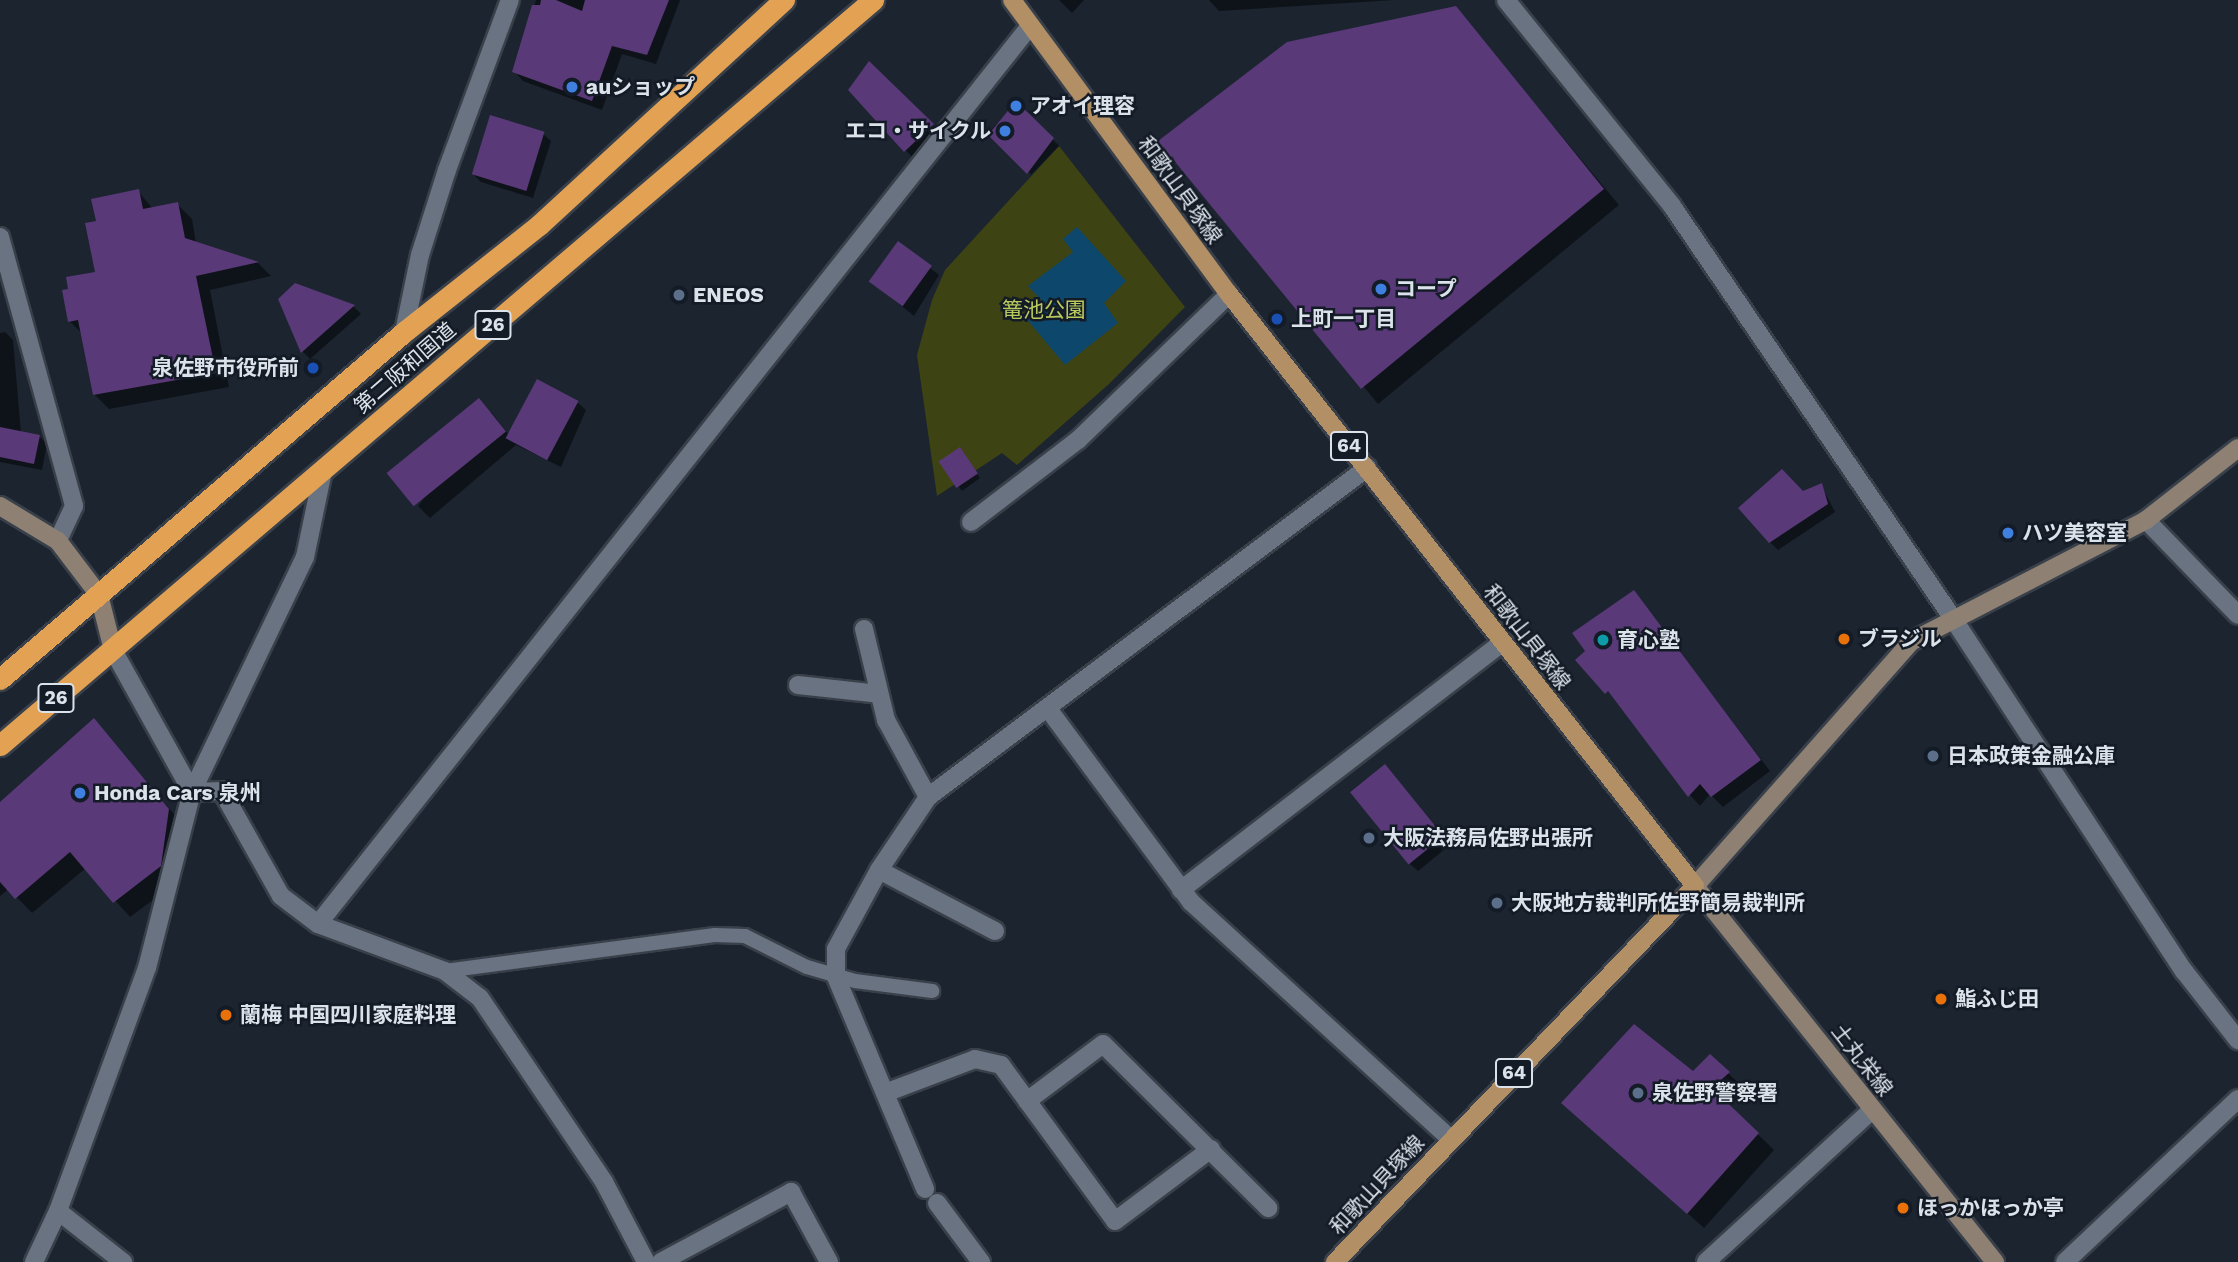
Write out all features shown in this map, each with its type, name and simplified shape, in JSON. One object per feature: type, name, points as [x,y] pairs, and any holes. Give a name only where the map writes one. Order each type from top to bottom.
[{"type":"highway","name":"第二阪和国道","points":[[0,679],[404,332],[540,225],[784,0]]},
{"type":"highway","name":"第二阪和国道","points":[[0,745],[873,0]]},
{"type":"main road","name":"和歌山貝塚線","points":[[1012,0],[1229,294],[1695,886],[1335,1262]]},
{"type":"street","points":[[404,332],[420,256],[447,170],[510,0]]},
{"type":"street","points":[[1506,0],[1672,206],[1954,620],[2184,971],[2238,1040]]},
{"type":"street","points":[[318,924],[1030,26]]},
{"type":"street","points":[[0,237],[74,506],[58,541]]},
{"type":"street","points":[[971,522],[1077,440],[1229,294]]},
{"type":"street","points":[[1695,886],[1912,640],[2146,520],[2238,448]]},
{"type":"street","points":[[981,1262],[931,1196],[836,976],[836,949],[879,870],[928,797],[1049,710],[1367,468]]},
{"type":"street","points":[[34,1262],[58,1211],[148,968],[192,792],[305,557],[323,471]]},
{"type":"street","points":[[0,506],[58,541],[99,595],[113,650],[192,792]]},
{"type":"street","points":[[2146,520],[2238,615]]},
{"type":"street","points":[[864,629],[886,720],[928,797]]},
{"type":"street","points":[[1181,890],[1502,643]]},
{"type":"street","points":[[798,685],[879,694]]},
{"type":"street","points":[[1049,710],[1181,890],[1451,1139]]},
{"type":"street","points":[[192,792],[222,791],[281,896],[318,924],[445,971],[480,998],[604,1182],[646,1262]]},
{"type":"street","points":[[879,870],[995,931]]},
{"type":"street","name":"土丸栄線","points":[[1695,886],[1995,1262]]},
{"type":"street","points":[[1027,1101],[1103,1044],[1268,1208]]},
{"type":"street","points":[[885,1093],[975,1059],[1001,1065],[1115,1221],[1211,1149]]},
{"type":"street","points":[[2065,1262],[2238,1099]]},
{"type":"street","points":[[1706,1262],[1872,1110]]},
{"type":"street","points":[[661,1262],[791,1192],[829,1262]]},
{"type":"street","points":[[58,1211],[123,1262]]},
{"type":"lane","points":[[445,971],[715,935],[745,936],[836,976],[887,988],[932,991]]},
{"type":"green space","name":"篭池公園","points":[[1059,146],[1185,307],[1109,384],[1017,465],[1002,453],[937,496],[917,355],[932,300],[945,270]]},
{"type":"water","points":[[1077,227],[1126,281],[1104,303],[1118,323],[1065,365],[1025,317],[1043,302],[1028,286],[1073,252],[1063,239]]},
{"type":"building","points":[[541,0],[556,0],[582,11],[585,0],[669,0],[647,55],[612,46],[592,101],[512,72],[532,5],[540,5]]},
{"type":"building","name":"コープ","points":[[1456,6],[1604,189],[1361,389],[1158,141],[1287,42]]},
{"type":"building","points":[[869,61],[934,124],[904,152],[848,90]]},
{"type":"building","points":[[1016,101],[1054,138],[1027,174],[988,135]]},
{"type":"building","points":[[490,115],[545,132],[526,191],[472,174]]},
{"type":"building","points":[[139,189],[143,209],[178,202],[185,238],[259,262],[196,276],[216,373],[93,395],[78,320],[68,322],[62,290],[68,289],[66,277],[95,272],[85,223],[96,221],[91,199]]},
{"type":"building","points":[[898,241],[932,266],[903,306],[869,281]]},
{"type":"building","points":[[295,283],[355,305],[301,353],[278,299]]},
{"type":"building","points":[[537,379],[578,401],[547,460],[506,438]]},
{"type":"building","points":[[479,398],[506,431],[414,506],[387,473]]},
{"type":"building","points":[[0,427],[40,435],[34,464],[0,457]]},
{"type":"building","points":[[960,447],[978,474],[956,488],[938,462]]},
{"type":"building","points":[[1782,469],[1803,491],[1822,483],[1828,504],[1769,543],[1738,508]]},
{"type":"building","points":[[1634,590],[1761,760],[1711,797],[1700,784],[1688,797],[1608,691],[1605,694],[1575,660],[1585,651],[1572,633]]},
{"type":"building","points":[[94,718],[169,809],[161,866],[113,903],[70,852],[15,899],[0,882],[0,802]]},
{"type":"building","points":[[1385,764],[1444,836],[1409,865],[1350,792]]},
{"type":"building","points":[[1634,1024],[1693,1071],[1710,1054],[1730,1072],[1712,1088],[1759,1133],[1687,1214],[1561,1103]]},
{"type":"place","name":"auショップ","points":[[572,87]]},
{"type":"place","name":"アオイ理容","points":[[1016,106]]},
{"type":"place","name":"エコ・サイクル","points":[[1005,131]]},
{"type":"place","name":"コープ","points":[[1381,289]]},
{"type":"place","name":"ENEOS","points":[[679,295]]},
{"type":"place","name":"上町一丁目","points":[[1277,319]]},
{"type":"place","name":"泉佐野市役所前","points":[[313,368]]},
{"type":"place","name":"ハツ美容室","points":[[2008,533]]},
{"type":"place","name":"ブラジル","points":[[1844,639]]},
{"type":"place","name":"育心塾","points":[[1603,640]]},
{"type":"place","name":"日本政策金融公庫","points":[[1933,756]]},
{"type":"place","name":"Honda Cars 泉州","points":[[80,793]]},
{"type":"place","name":"大阪法務局佐野出張所","points":[[1369,838]]},
{"type":"place","name":"大阪地方裁判所佐野簡易裁判所","points":[[1497,903]]},
{"type":"place","name":"鮨ふじ田","points":[[1941,999]]},
{"type":"place","name":"蘭梅 中国四川家庭料理","points":[[226,1015]]},
{"type":"place","name":"泉佐野警察署","points":[[1638,1093]]},
{"type":"place","name":"ほっかほっか亭","points":[[1903,1208]]}]
